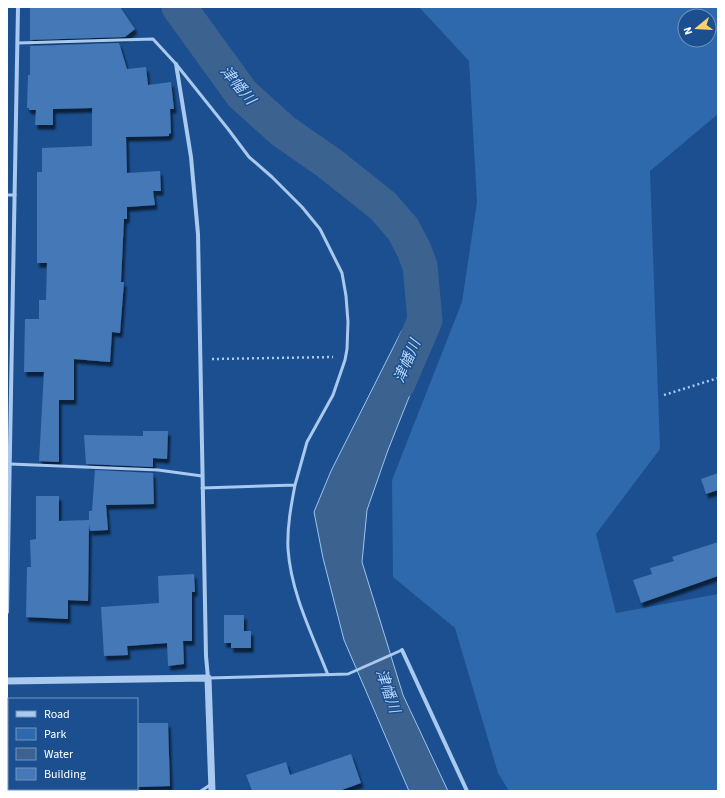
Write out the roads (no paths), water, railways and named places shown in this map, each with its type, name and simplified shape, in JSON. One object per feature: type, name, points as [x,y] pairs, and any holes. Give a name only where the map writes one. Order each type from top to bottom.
[{"type":"street","points":[[7,612],[10,464],[9,368],[15,195],[18,7]]},
{"type":"street","points":[[176,64],[191,156],[198,234],[206,656],[212,787]]},
{"type":"street","points":[[402,650],[467,791]]},
{"type":"street","points":[[7,680],[208,678]]},
{"type":"lane","points":[[18,44],[153,39],[176,64],[228,128],[249,157],[272,177],[302,207],[320,228],[342,274],[346,296],[348,322],[347,349],[333,395],[307,442],[295,485],[289,514],[288,549],[292,580],[297,597],[328,675]]},
{"type":"lane","points":[[7,195],[15,195]]},
{"type":"lane","points":[[10,464],[158,470],[202,476]]},
{"type":"lane","points":[[202,488],[295,485]]},
{"type":"lane","points":[[208,678],[348,674],[402,650]]},
{"type":"lane","points":[[201,791],[212,787]]},
{"type":"water","points":[[402,330],[429,347],[388,450],[367,510],[362,562],[403,695],[448,791],[409,791],[344,640],[323,558],[314,512],[331,471]]},
{"type":"waterway","name":"津幡川","points":[[179,7],[242,94],[283,131],[329,163],[383,206],[403,229],[414,250],[420,266],[425,320],[398,383]]}]
